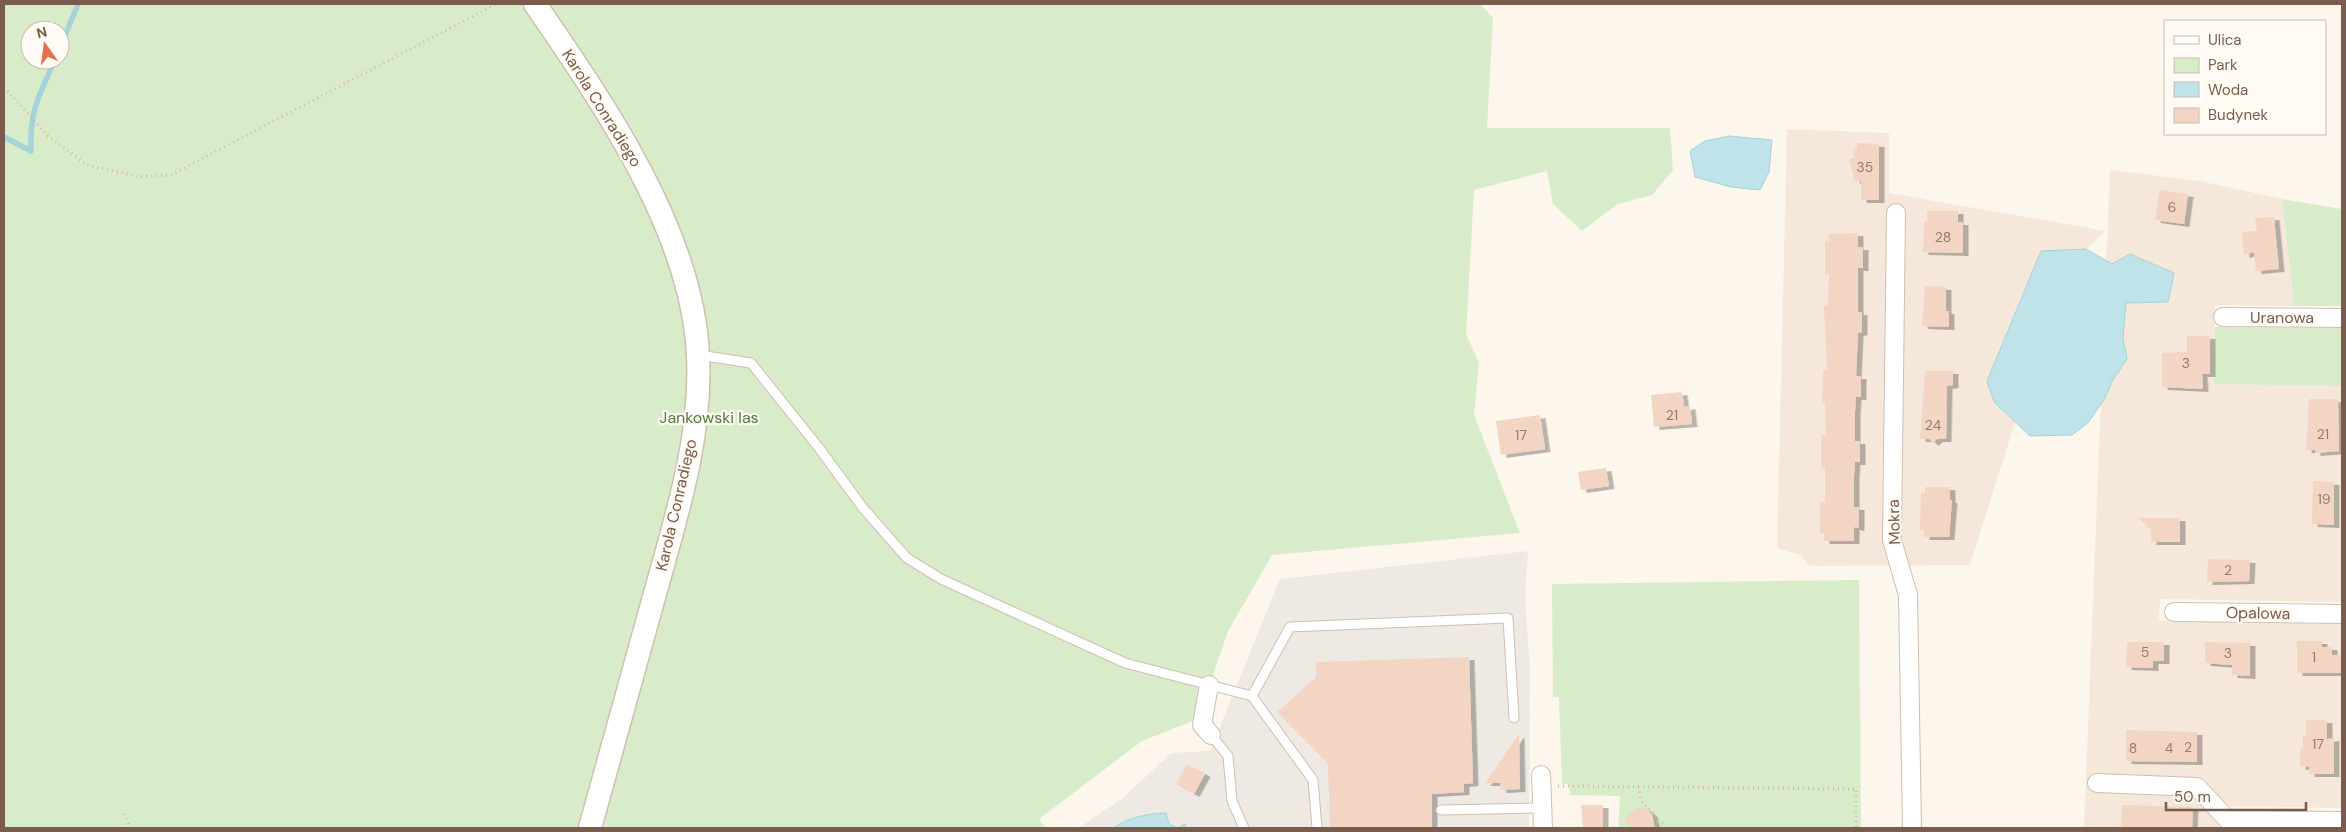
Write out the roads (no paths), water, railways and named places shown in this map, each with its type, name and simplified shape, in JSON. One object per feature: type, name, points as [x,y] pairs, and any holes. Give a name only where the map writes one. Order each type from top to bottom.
[{"type":"street","name":"Karola Conradiego","points":[[535,4],[582,72],[643,174],[662,216],[687,289],[698,355],[698,397],[683,490],[590,828]]},
{"type":"street","name":"Mokra","points":[[1896,213],[1892,540],[1908,595],[1912,828]]},
{"type":"street","name":"Uranowa","points":[[2222,317],[2342,318]]},
{"type":"street","name":"Opalowa","points":[[2174,612],[2342,614]]},
{"type":"street","points":[[1209,685],[1202,725],[1211,735]]},
{"type":"street","points":[[1542,781],[1543,828]]},
{"type":"street","points":[[2097,783],[2197,787],[2228,820],[2342,822]]},
{"type":"lane","points":[[698,355],[751,363],[819,448],[862,508],[907,558],[941,579],[1126,663],[1252,696],[1313,780],[1317,828]]},
{"type":"lane","points":[[1252,696],[1290,628],[1508,618],[1514,718]]},
{"type":"lane","points":[[1211,735],[1228,756],[1232,801],[1244,828]]},
{"type":"lane","points":[[1441,810],[1543,808]]},
{"type":"water","points":[[1729,136],[1772,140],[1769,172],[1760,190],[1731,187],[1695,177],[1690,151],[1705,141]]},
{"type":"water","points":[[2086,249],[2112,264],[2130,254],[2174,273],[2168,302],[2126,303],[2123,338],[2127,359],[2113,380],[2105,398],[2088,423],[2072,435],[2030,436],[1994,402],[1987,381],[2041,251]]},
{"type":"water","points":[[1166,813],[1169,824],[1178,828],[1113,828],[1138,817]]},
{"type":"water","points":[[1185,824],[1186,828],[1178,828]]},
{"type":"waterway","points":[[70,24],[78,4]]},
{"type":"waterway","points":[[4,137],[31,151],[33,114],[51,70]]},
{"type":"park label","name":"Jankowski las","points":[[709,417]]}]
